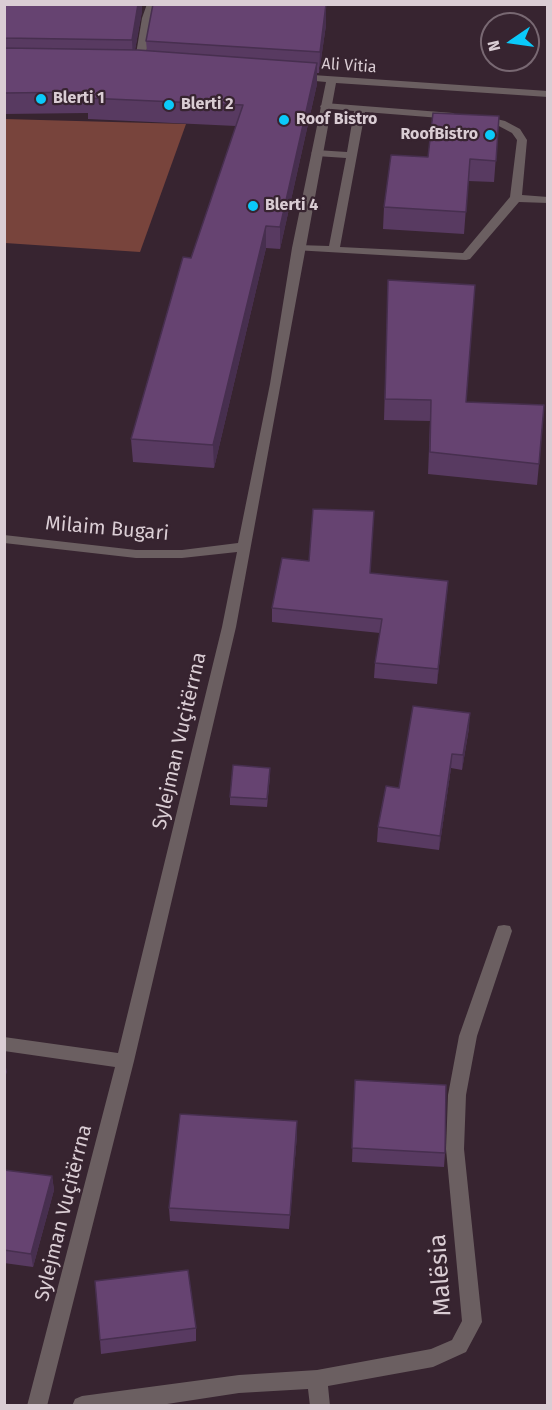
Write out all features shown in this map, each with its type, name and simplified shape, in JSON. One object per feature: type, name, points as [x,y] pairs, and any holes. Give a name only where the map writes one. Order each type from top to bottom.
[{"type":"street","points":[[139,66],[147,18],[152,4]]},
{"type":"street","points":[[127,66],[151,67]]},
{"type":"street","name":"Ali Vitia","points":[[283,76],[548,94]]},
{"type":"street","name":"Sylejman Vuçitërrna","points":[[37,1406],[125,1061],[229,627],[276,384],[298,248],[330,80]]},
{"type":"street","points":[[298,248],[466,258],[516,198],[522,140],[516,130],[501,123],[467,117],[325,106]]},
{"type":"street","points":[[334,250],[360,109]]},
{"type":"street","points":[[316,153],[351,155]]},
{"type":"street","points":[[516,198],[548,200]]},
{"type":"street","name":"Milaim Bugari","points":[[4,539],[136,554],[182,554],[243,547]]},
{"type":"street","name":"Malësia","points":[[82,1406],[239,1384],[316,1379],[433,1358],[459,1346],[472,1322],[455,1149],[457,1095],[468,1036],[504,931]]},
{"type":"street","points":[[4,1044],[125,1061]]},
{"type":"street","points":[[316,1379],[320,1406]]},
{"type":"shaded area","points":[[4,119],[186,124],[140,252],[5,243]]},
{"type":"building","points":[[4,4],[138,4],[132,40],[4,38]]},
{"type":"building","points":[[153,4],[326,4],[320,52],[146,41]]},
{"type":"building","points":[[4,48],[138,50],[317,63],[280,227],[266,226],[213,445],[131,439],[183,257],[191,258],[243,105],[87,98],[88,92],[4,93]]},
{"type":"building","points":[[433,113],[499,116],[496,161],[470,159],[466,212],[384,207],[391,155],[428,157]]},
{"type":"building","points":[[388,280],[475,285],[466,402],[544,405],[539,464],[430,452],[431,400],[385,399]]},
{"type":"building","points":[[313,509],[374,511],[370,573],[448,581],[438,669],[375,663],[382,619],[272,608],[282,558],[309,561]]},
{"type":"building","points":[[413,706],[470,713],[463,755],[452,754],[440,836],[378,827],[386,786],[399,788]]},
{"type":"building","points":[[233,765],[270,768],[267,799],[230,797]]},
{"type":"building","points":[[355,1080],[446,1085],[445,1153],[352,1148]]},
{"type":"building","points":[[180,1114],[297,1121],[290,1215],[169,1208]]},
{"type":"building","points":[[4,1170],[52,1176],[31,1254],[4,1250]]},
{"type":"building","points":[[188,1270],[196,1328],[100,1340],[95,1281]]},
{"type":"place","name":"Blerti 1","points":[[41,99]]},
{"type":"place","name":"Blerti 2","points":[[169,105]]},
{"type":"place","name":"Roof Bistro","points":[[284,120]]},
{"type":"place","name":"RoofBistro","points":[[490,135]]},
{"type":"place","name":"Blerti 4","points":[[253,206]]}]
